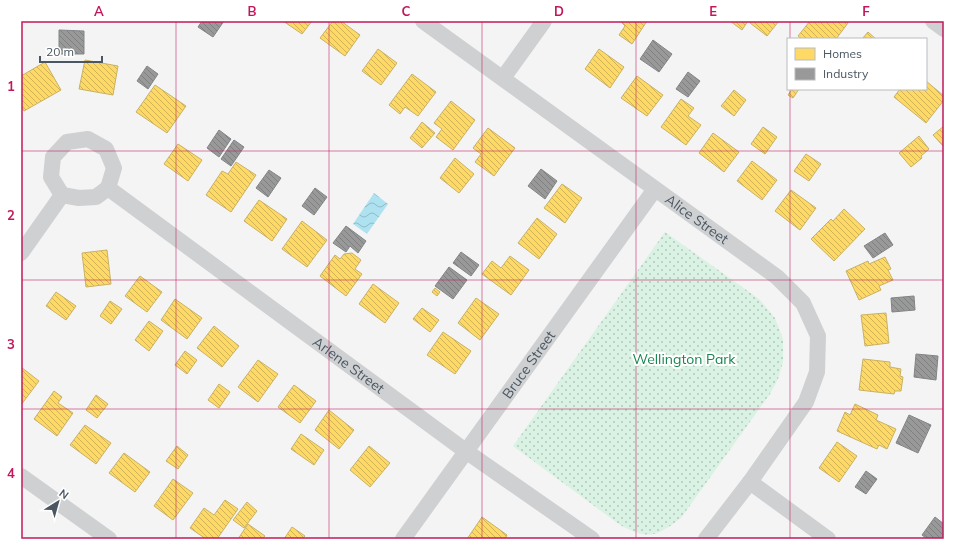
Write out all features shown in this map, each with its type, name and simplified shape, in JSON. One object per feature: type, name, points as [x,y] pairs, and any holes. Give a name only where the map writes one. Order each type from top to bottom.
[{"type":"street","name":"Alice Street","points":[[423,21],[776,278],[803,303],[818,336],[817,372],[806,402],[750,482]]},
{"type":"street","points":[[502,78],[544,21]]},
{"type":"street","points":[[933,21],[944,29]]},
{"type":"street","points":[[88,138],[106,149],[114,168],[108,188],[96,197],[79,198],[62,195],[51,177],[53,157],[67,142],[88,138]]},
{"type":"street","name":"Arlene Street","points":[[108,188],[467,452],[592,539]]},
{"type":"street","name":"Bruce Street","points":[[403,539],[655,190]]},
{"type":"street","points":[[21,253],[62,195]]},
{"type":"street","points":[[21,476],[109,539]]},
{"type":"street","points":[[706,539],[750,482],[828,539]]},
{"type":"green space","name":"Wellington Park","points":[[665,232],[759,299],[775,318],[783,339],[783,362],[778,379],[770,394],[681,518],[658,533],[645,534],[638,533],[620,525],[513,446]]},
{"type":"water","points":[[374,193],[388,204],[367,234],[353,224]]},
{"type":"building: Homes","points":[[283,21],[312,21],[302,34]]},
{"type":"building: Homes","points":[[333,21],[341,21],[360,35],[345,56],[320,38]]},
{"type":"building: Homes","points":[[620,21],[647,21],[632,44],[619,35],[625,26]]},
{"type":"building: Homes","points":[[730,21],[748,21],[742,30]]},
{"type":"building: Homes","points":[[751,21],[779,21],[767,36],[750,23]]},
{"type":"building: Homes","points":[[810,21],[846,21],[848,23],[837,38],[801,38],[798,36]]},
{"type":"building: Homes","points":[[868,32],[875,38],[863,38]]},
{"type":"building: Homes","points":[[378,49],[397,63],[381,85],[362,71]]},
{"type":"building: Homes","points":[[599,49],[624,67],[610,88],[585,69]]},
{"type":"building: Homes","points":[[85,60],[118,66],[113,95],[79,89]]},
{"type":"building: Homes","points":[[45,62],[61,90],[24,111],[21,105],[21,76]]},
{"type":"building: Homes","points":[[412,74],[436,92],[418,116],[405,107],[400,114],[389,105]]},
{"type":"building: Homes","points":[[637,76],[663,95],[647,116],[621,98]]},
{"type":"building: Homes","points":[[927,82],[944,96],[944,100],[926,123],[894,97],[899,90],[927,90]]},
{"type":"building: Homes","points":[[155,85],[186,106],[167,133],[136,112]]},
{"type":"building: Homes","points":[[734,90],[746,100],[734,116],[721,106]]},
{"type":"building: Homes","points":[[791,90],[798,90],[793,98],[788,95]]},
{"type":"building: Homes","points":[[681,99],[694,108],[688,116],[701,125],[686,145],[661,127]]},
{"type":"building: Homes","points":[[451,101],[475,120],[453,150],[436,137],[442,129],[434,123]]},
{"type":"building: Homes","points":[[422,122],[435,133],[422,148],[410,138]]},
{"type":"building: Homes","points":[[944,126],[944,147],[933,135]]},
{"type":"building: Homes","points":[[763,127],[777,137],[765,154],[751,144]]},
{"type":"building: Homes","points":[[488,128],[515,148],[494,176],[475,162],[481,154],[473,148]]},
{"type":"building: Homes","points":[[713,133],[739,152],[724,172],[699,153]]},
{"type":"building: Homes","points":[[919,136],[929,149],[921,156],[922,158],[911,167],[899,153]]},
{"type":"building: Homes","points":[[178,144],[202,160],[188,181],[164,164]]},
{"type":"building: Homes","points":[[806,154],[821,164],[809,181],[794,171]]},
{"type":"building: Homes","points":[[455,158],[474,174],[459,193],[440,178]]},
{"type":"building: Homes","points":[[752,161],[777,180],[762,200],[737,181]]},
{"type":"building: Homes","points":[[236,162],[256,175],[231,212],[206,195],[222,171],[228,174]]},
{"type":"building: Homes","points":[[562,184],[582,198],[565,223],[544,208]]},
{"type":"building: Homes","points":[[791,190],[816,208],[800,230],[775,211]]},
{"type":"building: Homes","points":[[259,200],[287,219],[272,241],[244,221]]},
{"type":"building: Homes","points":[[844,209],[865,229],[834,261],[811,239],[831,219],[833,221]]},
{"type":"building: Homes","points":[[537,218],[557,234],[539,259],[518,243]]},
{"type":"building: Homes","points":[[302,221],[327,240],[307,267],[282,249]]},
{"type":"building: Homes","points":[[107,250],[111,284],[86,287],[82,253]]},
{"type":"building: Homes","points":[[352,253],[361,260],[355,269],[362,274],[346,296],[320,276],[335,255],[340,259],[344,254]]},
{"type":"building: Homes","points":[[510,256],[529,270],[511,295],[482,274],[492,261],[501,268]]},
{"type":"building: Homes","points":[[885,257],[891,269],[888,270],[893,280],[879,286],[881,290],[859,300],[846,271],[868,261],[869,264]]},
{"type":"building: Homes","points":[[140,276],[162,292],[147,312],[125,296]]},
{"type":"building: Homes","points":[[373,284],[399,303],[385,323],[359,304]]},
{"type":"building: Homes","points":[[435,288],[440,292],[437,296],[432,292]]},
{"type":"building: Homes","points":[[56,292],[76,306],[66,320],[46,306]]},
{"type":"building: Homes","points":[[476,298],[499,314],[480,340],[458,323]]},
{"type":"building: Homes","points":[[175,299],[202,318],[187,339],[161,320]]},
{"type":"building: Homes","points":[[110,301],[122,309],[111,324],[100,316]]},
{"type":"building: Homes","points":[[422,308],[439,320],[430,332],[413,319]]},
{"type":"building: Homes","points":[[886,313],[889,343],[865,346],[861,315]]},
{"type":"building: Homes","points":[[149,321],[163,331],[149,351],[135,340]]},
{"type":"building: Homes","points":[[214,326],[239,346],[222,367],[197,348]]},
{"type":"building: Homes","points":[[443,332],[471,351],[455,374],[427,355]]},
{"type":"building: Homes","points":[[185,351],[197,360],[187,374],[175,365]]},
{"type":"building: Homes","points":[[863,359],[890,362],[890,367],[901,369],[900,376],[903,377],[901,391],[895,391],[894,394],[859,390]]},
{"type":"building: Homes","points":[[258,360],[278,374],[258,402],[238,387]]},
{"type":"building: Homes","points":[[21,367],[39,381],[21,405]]},
{"type":"building: Homes","points":[[219,384],[230,392],[219,408],[208,400]]},
{"type":"building: Homes","points":[[294,385],[316,401],[300,423],[278,407]]},
{"type":"building: Homes","points":[[54,391],[62,397],[58,403],[73,413],[57,436],[34,419]]},
{"type":"building: Homes","points":[[96,395],[108,404],[97,418],[86,410]]},
{"type":"building: Homes","points":[[855,404],[878,415],[876,420],[896,429],[887,449],[879,445],[877,449],[837,431],[845,412],[850,415]]},
{"type":"building: Homes","points":[[329,410],[354,430],[339,449],[315,430]]},
{"type":"building: Homes","points":[[85,425],[111,443],[96,464],[70,445]]},
{"type":"building: Homes","points":[[301,434],[324,450],[314,465],[291,449]]},
{"type":"building: Homes","points":[[837,442],[857,456],[839,482],[819,468]]},
{"type":"building: Homes","points":[[177,446],[188,455],[178,469],[166,461]]},
{"type":"building: Homes","points":[[369,446],[390,463],[370,487],[350,470]]},
{"type":"building: Homes","points":[[124,453],[150,472],[135,492],[109,473]]},
{"type":"building: Homes","points":[[173,479],[193,493],[173,520],[154,506]]},
{"type":"building: Homes","points":[[225,500],[238,509],[217,539],[206,539],[190,528],[204,508],[214,515]]},
{"type":"building: Homes","points":[[247,502],[257,511],[244,528],[233,520]]},
{"type":"building: Homes","points":[[482,517],[507,535],[505,539],[467,539]]},
{"type":"building: Homes","points":[[248,524],[265,536],[262,539],[238,539]]},
{"type":"building: Homes","points":[[292,527],[305,536],[302,539],[284,539]]},
{"type":"building: Industry","points":[[202,21],[224,21],[213,37],[198,27]]},
{"type":"building: Industry","points":[[59,30],[84,31],[84,54],[59,54]]},
{"type":"building: Industry","points":[[653,40],[672,54],[659,72],[640,59]]},
{"type":"building: Industry","points":[[147,66],[158,74],[148,89],[137,81]]},
{"type":"building: Industry","points":[[688,72],[700,81],[688,97],[676,89]]},
{"type":"building: Industry","points":[[219,130],[231,139],[219,157],[207,148]]},
{"type":"building: Industry","points":[[234,140],[244,147],[231,166],[221,159]]},
{"type":"building: Industry","points":[[541,169],[557,181],[545,199],[528,186]]},
{"type":"building: Industry","points":[[269,170],[281,178],[268,197],[256,188]]},
{"type":"building: Industry","points":[[315,188],[327,197],[314,215],[302,206]]},
{"type":"building: Industry","points":[[346,226],[366,241],[358,253],[350,246],[346,252],[333,243]]},
{"type":"building: Industry","points":[[885,233],[893,245],[873,258],[864,246]]},
{"type":"building: Industry","points":[[461,252],[479,265],[471,276],[453,263]]},
{"type":"building: Industry","points":[[449,267],[467,280],[453,299],[435,286]]},
{"type":"building: Industry","points":[[914,296],[915,310],[892,312],[891,298]]},
{"type":"building: Industry","points":[[916,354],[938,356],[936,380],[914,377]]},
{"type":"building: Industry","points":[[909,415],[931,425],[918,453],[896,443]]},
{"type":"building: Industry","points":[[866,471],[877,479],[866,494],[855,487]]},
{"type":"building: Industry","points":[[935,517],[944,524],[944,539],[927,539],[922,535]]}]
